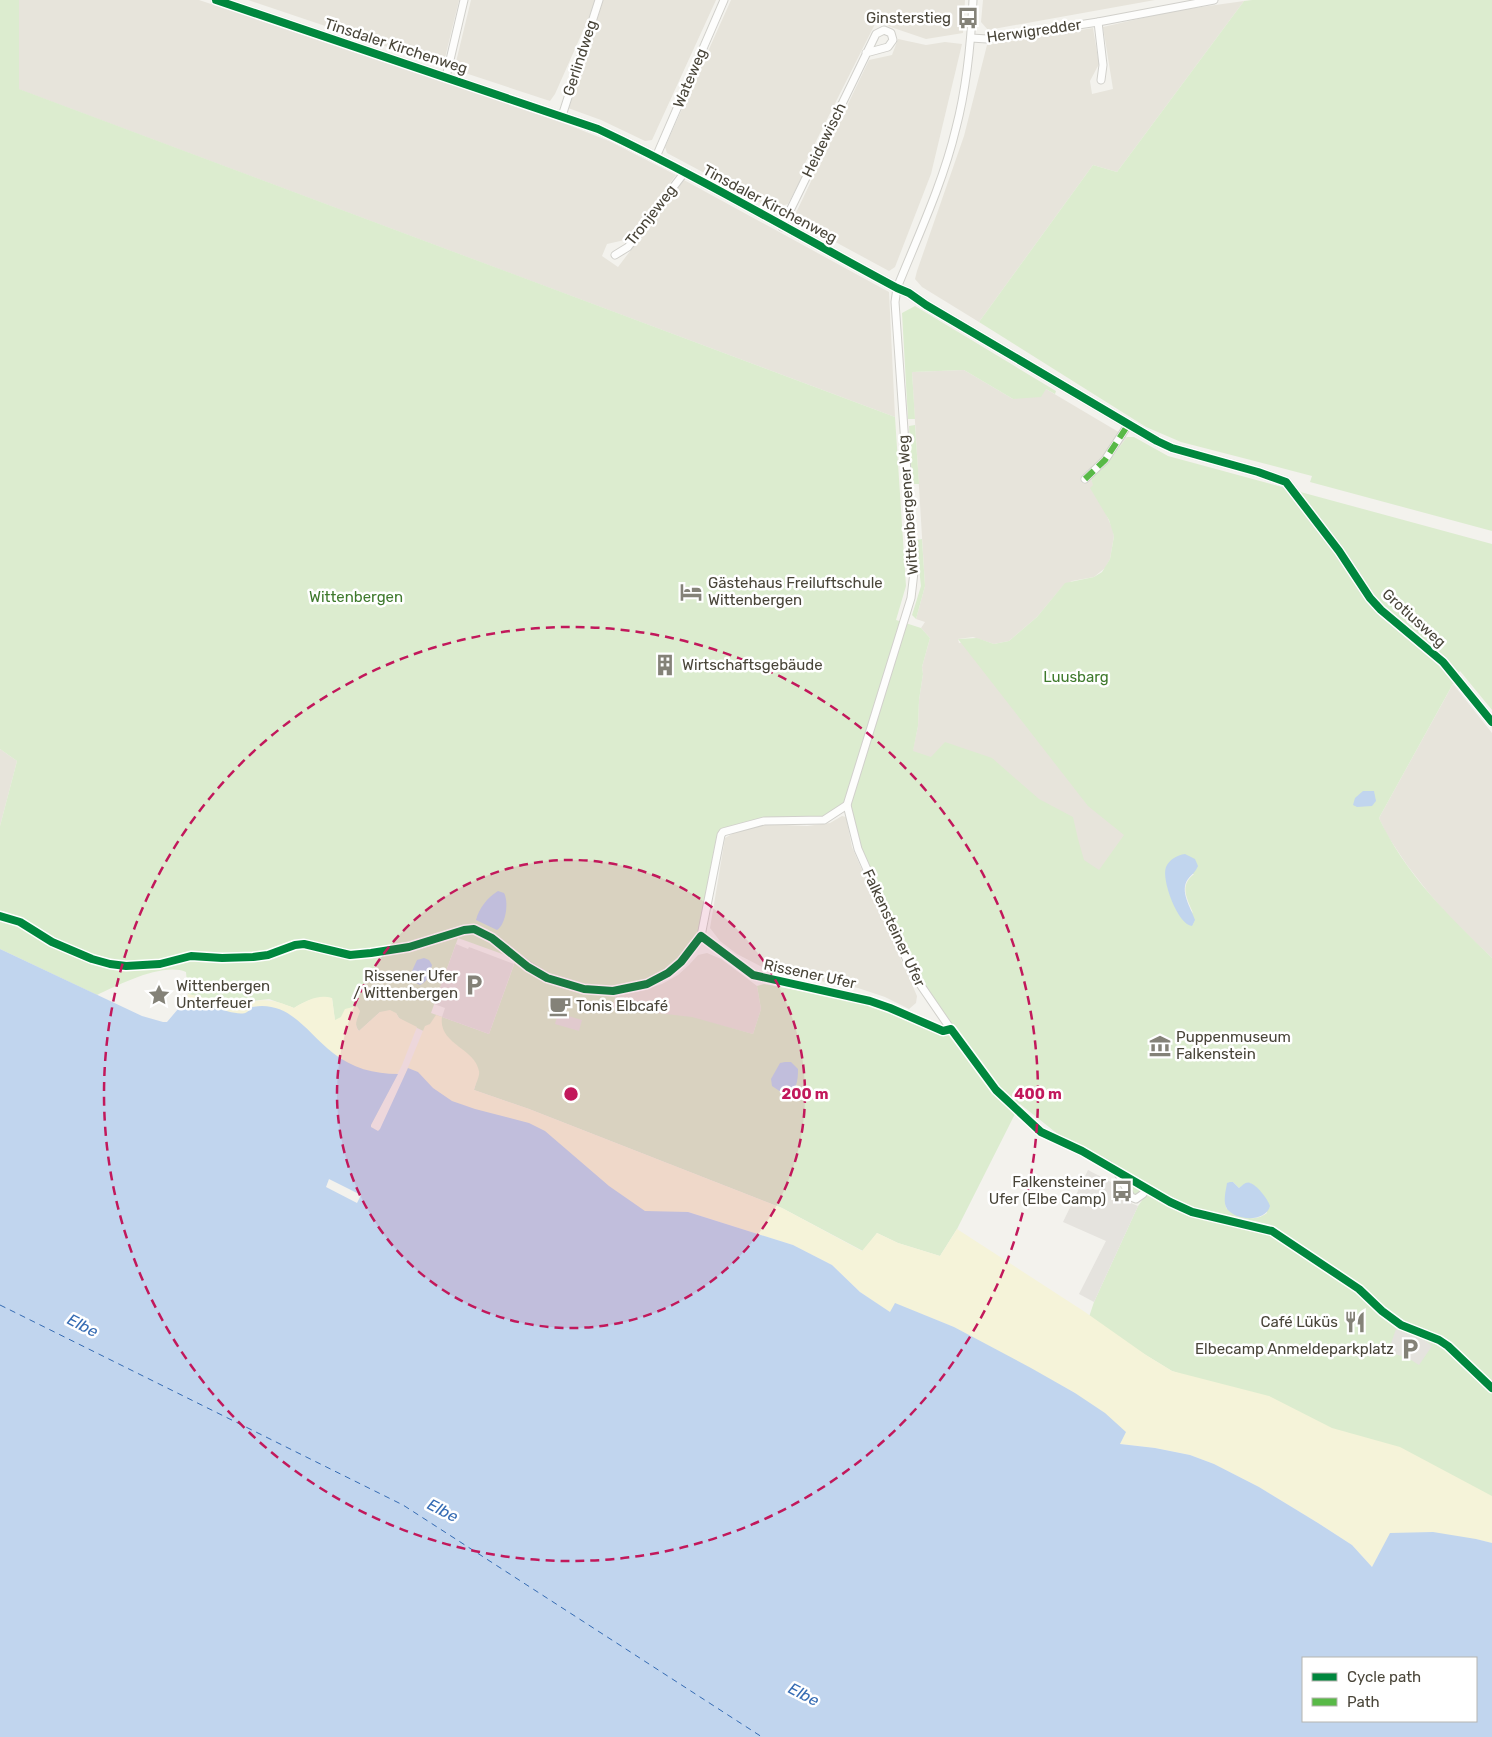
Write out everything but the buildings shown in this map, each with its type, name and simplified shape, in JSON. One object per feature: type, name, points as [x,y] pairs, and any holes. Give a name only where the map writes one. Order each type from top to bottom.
[{"type":"street","name":"Tinsdaler Kirchenweg","points":[[216,0],[228,2],[598,129],[656,157],[782,227],[909,293],[926,305],[1128,425],[1172,448],[1258,472],[1286,482]]},
{"type":"street","points":[[446,77],[464,0]]},
{"type":"street","name":"Gerlindweg","points":[[562,116],[599,0]]},
{"type":"street","name":"Wateweg","points":[[656,157],[724,0]]},
{"type":"street","name":"Wittenbergener Weg","points":[[847,805],[911,598],[914,572],[895,302],[897,288],[941,175],[956,130],[968,71],[973,0]]},
{"type":"street","name":"Herwigredder","points":[[971,38],[987,39],[1098,22],[1176,3],[1214,0]]},
{"type":"street","name":"Herwigredder","points":[[1098,22],[1103,65],[1101,80]]},
{"type":"street","name":"Heidewisch","points":[[782,227],[866,53]]},
{"type":"street","name":"Tronjeweg","points":[[616,255],[628,248],[684,173]]},
{"type":"street","points":[[1085,479],[1105,460],[1128,425]]},
{"type":"street","name":"Grotiusweg","points":[[1286,482],[1339,551],[1370,598],[1381,610],[1443,662],[1492,722]]},
{"type":"street","points":[[516,957],[539,974],[556,982],[584,989],[613,991],[647,984],[668,973],[681,962],[701,936],[723,832],[764,821],[824,820],[847,805]]},
{"type":"street","name":"Falkensteiner Ufer","points":[[847,805],[858,849],[913,974],[961,1044],[999,1094],[1041,1132],[1109,1165],[1118,1173]]},
{"type":"street","name":"Rissener Ufer","points":[[701,936],[753,975],[870,1001]]},
{"type":"shaded area","points":[[18,0],[199,0],[548,117],[609,141],[676,175],[629,239],[607,244],[602,256],[618,267],[684,180],[889,292],[895,417],[18,89]]},
{"type":"shaded area","points":[[248,0],[459,0],[445,58],[443,63],[438,64]]},
{"type":"shaded area","points":[[471,0],[595,0],[555,94],[550,101],[456,70],[455,66]]},
{"type":"shaded area","points":[[601,0],[716,0],[652,140],[645,141],[601,120],[568,108],[568,99]]},
{"type":"shaded area","points":[[731,0],[965,0],[963,33],[926,39],[876,22],[802,169],[804,173],[788,204],[772,209],[667,153],[665,147]]},
{"type":"shaded area","points":[[983,0],[1155,0],[988,30],[981,22]]},
{"type":"shaded area","points":[[1244,1],[1117,172],[1093,165],[979,322],[922,287],[915,279],[964,136],[987,45],[1093,28],[1099,64],[1090,81],[1092,94],[1113,89],[1103,27],[1173,11]]},
{"type":"shaded area","points":[[898,39],[926,45],[945,42],[962,44],[931,174],[895,267],[889,271],[793,219],[869,60],[892,55]]},
{"type":"shaded area","points":[[964,370],[1013,399],[1046,389],[1127,437],[1107,464],[1091,479],[1114,536],[1110,559],[1105,568],[1094,577],[1072,581],[1062,587],[1037,617],[1009,641],[994,644],[973,637],[958,639],[959,643],[964,642],[1131,840],[1096,881],[911,759],[918,726],[922,667],[930,638],[921,628],[925,622],[916,619],[925,586],[912,372]]},
{"type":"shaded area","points":[[1453,684],[1492,733],[1492,958],[1451,919],[1428,892],[1387,835],[1379,818]]},
{"type":"shaded area","points":[[0,749],[17,761],[0,826]]},
{"type":"shaded area","points":[[842,816],[846,817],[852,847],[917,996],[916,1003],[909,1009],[885,997],[858,988],[772,972],[737,954],[720,941],[710,928],[725,838],[737,831],[765,824],[807,826],[830,823]]},
{"type":"shaded area","name":"Rissener Ufer / Wittenbergen","points":[[456,944],[514,964],[489,1034],[442,1017],[445,1008],[434,1004]]},
{"type":"shaded area","points":[[707,953],[721,959],[757,986],[761,1009],[753,1034],[692,1018],[612,1008],[616,996],[662,984],[678,975],[698,955]]},
{"type":"shaded area","points":[[558,1013],[582,1020],[579,1031],[555,1024]]},
{"type":"shaded area","points":[[1088,1170],[1111,1182],[1126,1201],[1138,1206],[1094,1302],[1079,1294],[1106,1241],[1063,1222]]},
{"type":"shaded area","name":"Elbecamp Anmeldeparkplatz","points":[[1396,1329],[1426,1341],[1432,1346],[1419,1365],[1408,1358],[1388,1352]]},
{"type":"green space","name":"Wittenbergen","points":[[0,0],[19,0],[19,89],[895,417],[906,586],[896,620],[921,628],[930,638],[922,667],[918,726],[913,751],[931,757],[945,742],[992,758],[1039,799],[1073,817],[1084,860],[1099,870],[1124,835],[1088,806],[958,639],[977,638],[994,644],[1009,641],[1037,617],[1065,583],[1094,577],[1102,572],[1110,559],[1114,536],[1109,520],[1090,488],[1093,485],[1091,479],[1107,464],[1127,437],[1134,437],[1168,456],[1492,544],[1492,710],[1460,671],[1379,818],[1402,858],[1415,876],[1444,910],[1492,958],[1492,1515],[1347,1433],[1341,1431],[1339,1435],[1268,1396],[1264,1404],[1172,1371],[1088,1320],[1094,1302],[1138,1206],[1146,1195],[1140,1191],[1138,1194],[1133,1195],[1126,1181],[1064,1139],[1020,1104],[957,1229],[940,1256],[898,1243],[877,1233],[863,1251],[782,1208],[529,1109],[474,1090],[478,1075],[462,1050],[405,1022],[396,1013],[380,1012],[359,1031],[356,1023],[360,1011],[335,1021],[332,998],[312,999],[294,1008],[269,999],[251,1001],[241,1007],[188,994],[186,972],[176,970],[153,972],[97,995],[0,949],[0,826],[17,761],[0,749]],"holes":[[[849,804],[861,850],[916,979],[955,1032],[871,1004],[764,984],[757,986],[761,1009],[753,1034],[692,1017],[612,1008],[618,988],[649,981],[676,965],[698,938],[720,833],[734,825],[764,819],[823,818]],[[1166,874],[1194,874],[1189,879],[1186,888],[1193,913],[1168,889]],[[458,938],[516,959],[489,1034],[431,1013]],[[1233,1182],[1239,1188],[1250,1183],[1258,1189],[1267,1213],[1257,1218],[1241,1216],[1226,1208],[1225,1196]]]},
{"type":"green space","points":[[1492,0],[1492,531],[1310,482],[1312,476],[1181,442],[1146,427],[979,322],[1093,165],[1117,172],[1244,1]]},
{"type":"green space","points":[[915,306],[1056,391],[1055,394],[1046,389],[1041,397],[1013,399],[964,370],[912,372],[915,419],[908,419],[902,313]]},
{"type":"green space","points":[[915,425],[919,484],[912,484],[909,426]]},
{"type":"green space","points":[[922,539],[925,586],[916,619],[912,615],[921,586],[916,540]]},
{"type":"sand","points":[[188,994],[241,1007],[255,1001],[268,1000],[294,1008],[312,999],[327,997],[332,998],[335,1020],[341,1017],[345,1009],[357,1006],[360,1011],[356,1023],[359,1031],[380,1012],[390,1010],[396,1013],[399,1018],[417,1027],[402,1065],[371,1125],[371,1127],[378,1131],[167,1029],[178,1019],[180,1002]]},
{"type":"sand","points":[[436,1015],[442,1017],[442,1026],[451,1040],[476,1063],[479,1073],[474,1090],[529,1109],[782,1208],[862,1251],[877,1233],[898,1243],[940,1256],[957,1229],[1172,1371],[1269,1396],[1332,1428],[1400,1447],[1492,1496],[1492,1543],[1476,1539],[1372,1567],[1352,1545],[1259,1487],[1214,1464],[1190,1455],[1120,1444],[1075,1393],[954,1327],[896,1304],[891,1313],[860,1292],[832,1265],[793,1245],[688,1212],[628,1260],[404,1077],[425,1026],[430,1024]]},
{"type":"water","points":[[1363,791],[1374,791],[1376,801],[1372,806],[1357,807],[1353,805],[1355,798]]},
{"type":"water","points":[[1185,854],[1195,859],[1198,866],[1188,879],[1185,889],[1185,894],[1195,920],[1192,926],[1181,918],[1176,910],[1168,891],[1165,873],[1167,864],[1171,860]]},
{"type":"water","points":[[498,891],[504,893],[506,897],[506,907],[503,923],[497,930],[476,920],[484,904]]},
{"type":"water","name":"Elbe","points":[[0,949],[142,1016],[163,1022],[167,1022],[178,1009],[180,1002],[185,999],[235,1013],[247,1012],[252,1007],[265,1006],[277,1008],[297,1020],[333,1053],[348,1063],[380,1073],[398,1074],[371,1125],[371,1127],[378,1131],[408,1068],[418,1072],[433,1088],[452,1101],[529,1123],[545,1131],[609,1186],[645,1211],[688,1212],[793,1245],[832,1265],[860,1292],[890,1312],[895,1303],[954,1327],[1075,1393],[1105,1413],[1126,1432],[1120,1444],[1190,1455],[1214,1464],[1259,1487],[1352,1545],[1372,1567],[1390,1533],[1433,1532],[1492,1543],[1492,1737],[0,1737]]},
{"type":"water","points":[[424,958],[429,960],[432,965],[427,979],[420,985],[414,982],[412,971],[417,960]]},
{"type":"water","points":[[791,1062],[798,1069],[796,1084],[793,1091],[787,1096],[772,1086],[771,1079],[780,1063]]},
{"type":"water","points":[[1233,1182],[1239,1188],[1247,1183],[1256,1186],[1269,1203],[1270,1206],[1267,1212],[1262,1216],[1248,1218],[1235,1215],[1229,1211],[1225,1204],[1225,1198],[1227,1183]]},
{"type":"pier","points":[[329,1179],[361,1195],[357,1203],[326,1187]]},
{"type":"ferry route","points":[[0,1305],[403,1505],[762,1737]]},
{"type":"marked path","points":[[1085,479],[1105,460],[1128,425]]},
{"type":"cycle path","points":[[216,0],[598,129],[674,167],[909,293],[926,305],[1157,441],[1172,448],[1258,472],[1286,482],[1339,551],[1370,598],[1381,610],[1443,662],[1492,722]]},
{"type":"cycle path","points":[[0,916],[20,922],[52,942],[92,959],[126,966],[160,964],[191,956],[253,957],[268,955],[295,945],[304,944],[350,955],[371,953],[409,947],[464,930],[474,929],[492,938],[528,967],[547,978],[584,989],[613,991],[647,984],[668,973],[681,962],[701,936],[753,975],[870,1001],[943,1031],[951,1029],[996,1090],[1041,1132],[1082,1151],[1170,1202],[1192,1212],[1272,1231],[1359,1289],[1382,1311],[1401,1325],[1439,1340],[1448,1346],[1492,1388]]},
{"type":"place","name":"Ginsterstieg","points":[[968,18]]},
{"type":"place","name":"Gästehaus Freiluftschule Wittenbergen","points":[[691,592]]},
{"type":"place","name":"Wirtschaftsgebäude","points":[[665,665]]},
{"type":"place","name":"Rissener Ufer / Wittenbergen","points":[[474,985]]},
{"type":"place","name":"Wittenbergen Unterfeuer","points":[[159,995]]},
{"type":"place","name":"Tonis Elbcafé","points":[[560,1006]]},
{"type":"place","name":"Puppenmuseum Falkenstein","points":[[1160,1046]]},
{"type":"place","name":"Falkensteiner Ufer (Elbe Camp)","points":[[1122,1191]]},
{"type":"place","name":"Café Lüküs","points":[[1355,1322]]},
{"type":"place","name":"Elbecamp Anmeldeparkplatz","points":[[1410,1349]]},
{"type":"park label","name":"Luusbarg","points":[[1076,677]]}]
